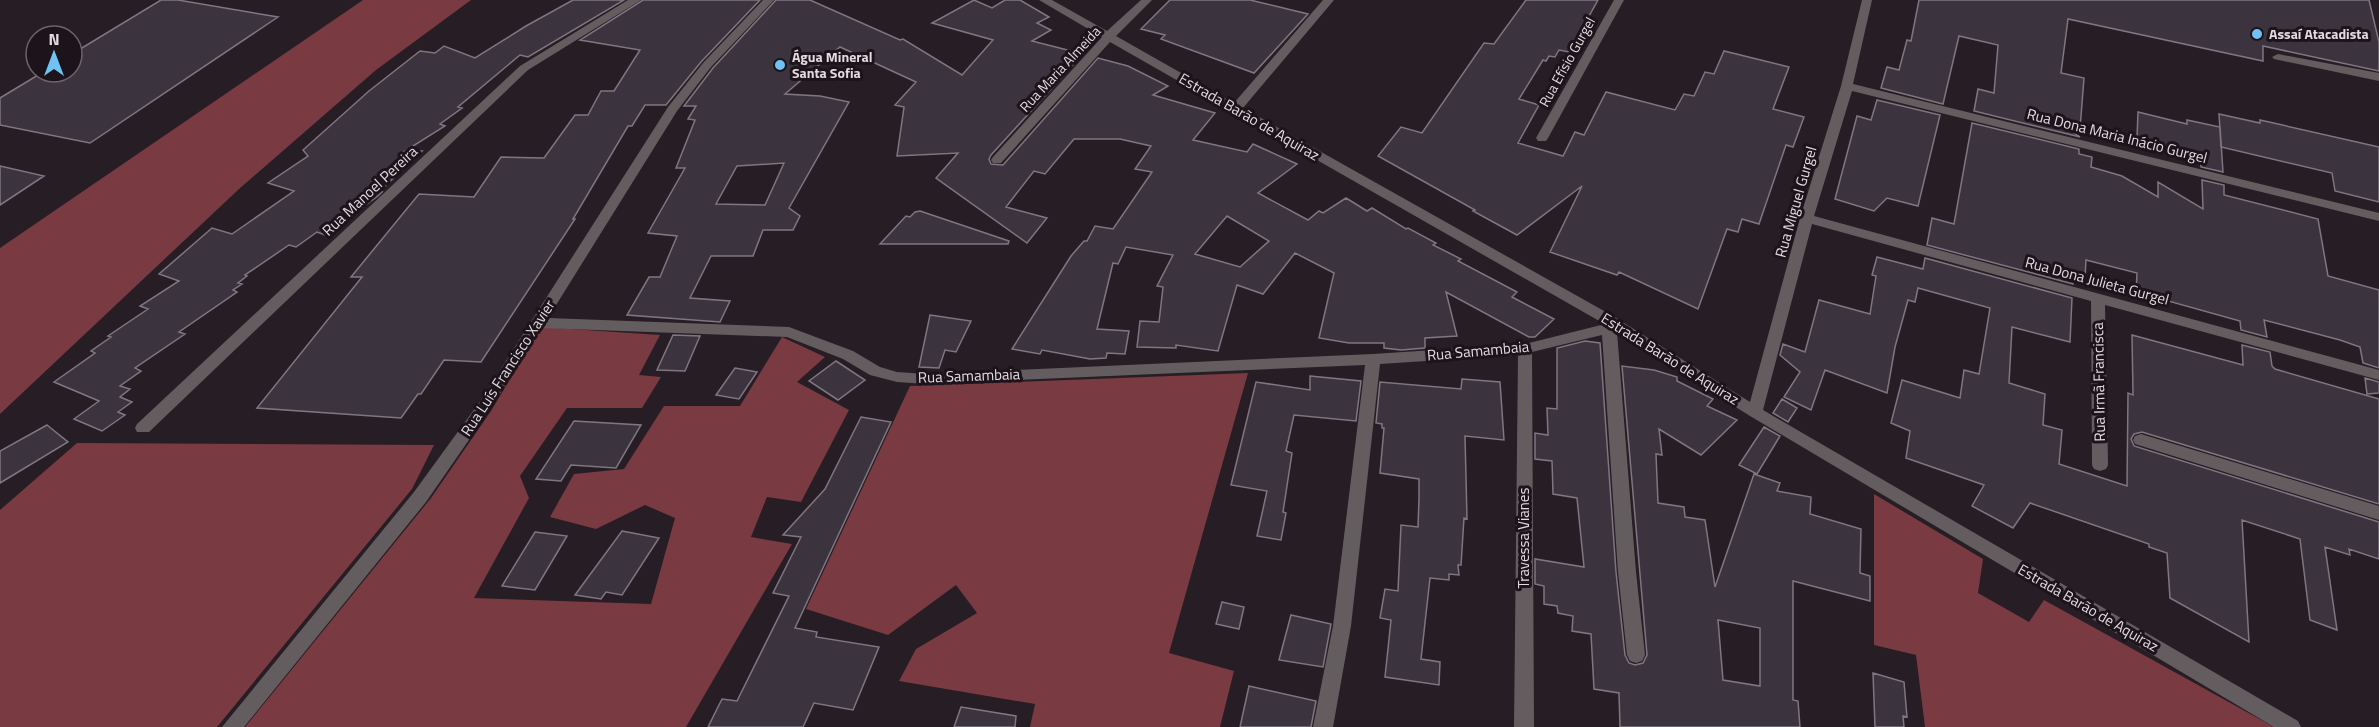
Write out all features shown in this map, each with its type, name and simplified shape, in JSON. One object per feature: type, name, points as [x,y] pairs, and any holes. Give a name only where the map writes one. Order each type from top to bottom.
[{"type":"street","name":"Rua Manoel Pereira","points":[[143,428],[524,68],[636,0]]},
{"type":"street","name":"Rua Luís Francisco Xavier","points":[[232,727],[420,497],[486,404],[672,110],[729,39],[769,0]]},
{"type":"street","name":"Estrada Barão de Aquiraz","points":[[1044,0],[1609,324],[2291,727]]},
{"type":"street","name":"Rua Maria Almeida","points":[[997,160],[1108,37],[1147,0]]},
{"type":"street","points":[[1235,109],[1329,0]]},
{"type":"street","name":"Rua Efísio Gurgel","points":[[1542,138],[1619,0]]},
{"type":"street","name":"Rua Miguel Gurgel","points":[[1755,412],[1807,218],[1846,86],[1867,0]]},
{"type":"street","points":[[2278,57],[2379,78]]},
{"type":"street","name":"Rua Dona Maria Inácio Gurgel","points":[[1846,86],[2379,217]]},
{"type":"street","name":"Rua Dona Julieta Gurgel","points":[[1807,218],[2379,375]]},
{"type":"street","name":"Rua Irmã Francisca","points":[[2098,299],[2100,465]]},
{"type":"street","name":"Rua Samambaia","points":[[538,323],[789,332],[848,355],[875,371],[897,377],[926,379],[1373,359],[1525,349],[1609,324]]},
{"type":"street","points":[[1609,324],[1627,572],[1636,656]]},
{"type":"street","name":"Travessa Vianes","points":[[1524,727],[1525,349]]},
{"type":"street","points":[[1323,727],[1342,626],[1373,359]]},
{"type":"street","points":[[2141,440],[2379,513]]},
{"type":"shaded area","points":[[363,0],[471,0],[376,70],[239,189],[0,414],[0,248]]},
{"type":"shaded area","points":[[541,327],[660,335],[639,375],[661,377],[642,408],[567,408],[520,476],[529,498],[474,598],[651,604],[675,518],[645,505],[596,529],[550,517],[574,474],[624,469],[664,406],[740,406],[782,337],[825,357],[797,382],[849,410],[801,502],[767,497],[751,537],[792,544],[686,727],[245,727],[431,498],[491,411]]},
{"type":"shaded area","points":[[1248,373],[1169,653],[1234,671],[1220,727],[1030,727],[1035,704],[899,681],[916,649],[977,613],[956,585],[888,635],[806,609],[910,386]]},
{"type":"shaded area","points":[[77,443],[434,445],[412,489],[217,727],[0,727],[0,510]]},
{"type":"shaded area","points":[[1874,494],[1983,559],[1978,593],[2029,622],[2044,600],[2274,727],[1925,727],[1916,655],[1874,645]]},
{"type":"building","points":[[161,0],[178,0],[278,17],[90,143],[0,125],[0,98],[24,83],[84,84],[84,47]]},
{"type":"building","points":[[573,0],[624,0],[528,57],[520,55],[458,107],[462,108],[440,124],[445,126],[405,151],[422,151],[379,192],[382,192],[378,196],[325,235],[317,232],[296,247],[289,245],[245,275],[247,276],[238,283],[242,284],[233,290],[237,292],[179,332],[185,334],[135,368],[141,371],[120,386],[130,389],[120,397],[132,402],[118,412],[125,415],[102,431],[74,419],[99,401],[54,382],[95,353],[91,351],[111,337],[108,336],[148,309],[140,306],[179,281],[159,274],[212,228],[232,234],[294,191],[268,183],[308,156],[303,150],[369,91],[420,51],[435,53],[444,46],[475,58]]},
{"type":"building","points":[[643,0],[760,0],[701,62],[666,105],[645,105],[632,126],[628,126],[573,219],[575,219],[481,362],[444,360],[401,418],[257,408],[362,277],[351,277],[419,194],[474,197],[501,157],[544,158],[575,115],[588,115],[601,91],[614,91],[640,50],[580,40]]},
{"type":"building","points":[[776,0],[810,0],[900,40],[903,39],[962,75],[993,40],[932,23],[974,0],[992,8],[1005,0],[1020,0],[1049,17],[1037,23],[1051,30],[1032,41],[1083,54],[991,155],[989,159],[991,164],[1003,165],[1098,58],[1128,66],[1168,86],[1153,95],[1215,113],[1193,140],[1247,152],[1253,144],[1297,164],[1258,193],[1308,220],[1319,211],[1323,213],[1346,198],[1367,211],[1372,208],[1406,229],[1436,243],[1433,245],[1461,259],[1458,261],[1517,292],[1512,297],[1554,319],[1535,337],[1529,337],[1446,292],[1457,336],[1425,338],[1425,348],[1401,350],[1384,348],[1384,343],[1349,343],[1319,338],[1334,273],[1295,253],[1263,294],[1237,285],[1218,351],[1176,345],[1176,348],[1137,347],[1140,321],[1159,322],[1163,287],[1157,286],[1173,255],[1126,247],[1118,264],[1113,263],[1097,329],[1129,331],[1125,354],[1107,353],[1106,358],[1090,359],[1042,350],[1040,354],[1012,349],[1071,256],[1084,241],[1087,241],[1095,226],[1113,229],[1152,172],[1135,169],[1151,146],[1120,139],[1074,139],[1045,174],[1034,171],[1006,207],[1047,218],[1027,243],[936,178],[958,153],[897,156],[904,107],[895,105],[916,82],[840,47],[785,94],[820,96],[849,102],[789,208],[800,216],[793,230],[763,230],[753,256],[711,256],[690,298],[730,301],[720,322],[627,315],[649,277],[660,277],[677,236],[648,233],[685,168],[676,168],[695,120],[688,119],[696,106],[684,106],[713,68]],"holes":[[[784,163],[765,205],[716,204],[737,166]],[[1227,216],[1269,241],[1240,267],[1195,254]]]},
{"type":"building","points":[[1170,0],[1250,0],[1308,14],[1254,73],[1161,39],[1165,35],[1141,29]]},
{"type":"building","points":[[1526,0],[1598,0],[1569,52],[1559,50],[1555,57],[1549,56],[1546,61],[1543,60],[1519,99],[1539,105],[1518,143],[1563,156],[1575,132],[1584,135],[1606,92],[1675,110],[1684,94],[1694,96],[1705,72],[1714,74],[1724,51],[1789,67],[1773,109],[1804,117],[1793,147],[1786,145],[1759,224],[1742,219],[1738,232],[1727,229],[1698,309],[1619,272],[1617,275],[1550,252],[1582,186],[1517,235],[1378,156],[1401,127],[1422,133],[1484,43],[1494,44]]},
{"type":"building","name":"Assaí Atacadista","points":[[1919,0],[2369,0],[2379,42],[2379,71],[2263,46],[2263,61],[2068,19],[2061,73],[2084,78],[2080,129],[2061,124],[2080,137],[1974,111],[1978,89],[1994,93],[1998,45],[1959,36],[1943,104],[1881,88],[1887,67],[1899,70],[1907,40],[1911,41]]},
{"type":"building","points":[[1877,100],[1940,115],[1918,206],[1887,198],[1874,211],[1835,199],[1857,116],[1871,120]]},
{"type":"building","points":[[2138,112],[2187,124],[2187,120],[2220,127],[2223,172],[2201,167],[2200,157],[2179,152],[2179,148],[2137,139]]},
{"type":"building","points":[[2219,114],[2260,123],[2260,120],[2379,147],[2379,202],[2335,191],[2332,173],[2221,147]]},
{"type":"building","points":[[1972,123],[2079,149],[2079,154],[2092,157],[2091,167],[2122,176],[2158,197],[2158,182],[2203,209],[2202,180],[2224,185],[2224,195],[2318,219],[2328,276],[2379,290],[2379,368],[2363,363],[2360,347],[2340,340],[2264,320],[2267,337],[2241,330],[2240,321],[2136,292],[2137,273],[2086,260],[2085,277],[2073,274],[2073,284],[1927,245],[1932,218],[1954,224]]},
{"type":"building","points":[[0,166],[44,176],[0,205]]},
{"type":"building","points":[[920,211],[1009,241],[1008,244],[880,244],[906,216],[910,217]]},
{"type":"building","points":[[1877,257],[1923,269],[1925,258],[2072,298],[2070,342],[2012,327],[2009,383],[2045,394],[2043,425],[2062,430],[2059,464],[2127,486],[2128,393],[2133,395],[2132,335],[2243,365],[2242,345],[2270,352],[2272,366],[2275,369],[2379,399],[2379,504],[2142,432],[2134,434],[2131,439],[2134,446],[2379,522],[2379,559],[2349,549],[2350,555],[2325,547],[2337,630],[2310,620],[2300,539],[2242,520],[2249,642],[2170,598],[2167,553],[2149,547],[2149,544],[2030,503],[2013,528],[1972,506],[1984,485],[1906,458],[1910,431],[1891,423],[1902,380],[1960,398],[1964,370],[1979,374],[1990,308],[1918,288],[1915,302],[1908,300],[1895,347],[1887,393],[1825,370],[1811,410],[1784,397],[1800,372],[1780,355],[1783,344],[1805,352],[1819,300],[1870,314],[1876,276],[1872,275]]},
{"type":"building","points":[[930,315],[971,321],[956,352],[945,350],[939,368],[919,367]]},
{"type":"building","points":[[673,335],[700,336],[685,371],[657,370]]},
{"type":"building","points":[[1585,341],[1600,343],[1616,572],[1625,655],[1629,663],[1635,665],[1643,663],[1647,655],[1622,366],[1654,370],[1677,377],[1677,381],[1713,399],[1707,406],[1737,420],[1701,455],[1659,429],[1662,455],[1656,454],[1658,503],[1684,507],[1685,517],[1705,520],[1715,587],[1754,474],[1780,483],[1777,491],[1811,497],[1810,514],[1861,529],[1860,573],[1870,576],[1870,601],[1793,581],[1793,700],[1798,701],[1800,727],[1620,727],[1619,693],[1594,689],[1591,634],[1572,631],[1573,616],[1558,613],[1557,606],[1544,604],[1544,586],[1535,584],[1535,559],[1584,567],[1577,498],[1553,494],[1552,461],[1535,459],[1535,433],[1548,435],[1547,408],[1557,409],[1557,348]],"holes":[[[1718,620],[1760,628],[1760,686],[1723,680]]]},
{"type":"building","points":[[836,361],[865,380],[838,400],[809,381]]},
{"type":"building","points":[[735,368],[757,372],[739,399],[716,395]]},
{"type":"building","points":[[1310,376],[1361,381],[1356,421],[1294,415],[1286,451],[1292,453],[1281,540],[1257,536],[1267,491],[1231,485],[1256,382],[1310,390]]},
{"type":"building","points":[[2365,378],[2379,382],[2379,393],[2367,394]]},
{"type":"building","points":[[1462,379],[1500,382],[1504,440],[1465,436],[1467,519],[1464,518],[1461,565],[1458,565],[1459,575],[1449,574],[1449,580],[1430,578],[1421,659],[1440,662],[1439,685],[1385,677],[1391,620],[1380,618],[1385,589],[1398,591],[1401,525],[1418,527],[1419,479],[1380,473],[1384,428],[1382,424],[1376,423],[1380,382],[1461,389]]},
{"type":"building","points":[[1782,399],[1797,408],[1788,422],[1773,413]]},
{"type":"building","points":[[861,417],[891,422],[795,628],[817,632],[816,637],[879,647],[853,710],[814,703],[803,727],[708,727],[722,699],[737,701],[789,596],[773,593],[801,537],[783,535],[825,489]]},
{"type":"building","points":[[574,421],[641,425],[616,468],[571,465],[561,481],[536,479]]},
{"type":"building","points":[[47,425],[68,442],[0,483],[0,451]]},
{"type":"building","points":[[1764,427],[1780,436],[1757,474],[1739,465]]},
{"type":"building","points":[[622,531],[659,538],[622,595],[606,592],[601,599],[575,595]]},
{"type":"building","points":[[535,532],[567,536],[535,590],[502,586]]},
{"type":"building","points":[[1222,602],[1244,607],[1239,629],[1216,624]]},
{"type":"building","points":[[1291,615],[1331,624],[1323,667],[1279,660]]},
{"type":"building","points":[[1873,673],[1904,682],[1907,717],[1903,716],[1904,727],[1875,727]]},
{"type":"building","points":[[1249,686],[1316,701],[1311,727],[1240,727]]},
{"type":"building","points":[[961,707],[1016,716],[1015,727],[954,727]]},
{"type":"place","name":"Assaí Atacadista","points":[[2257,34]]},
{"type":"place","name":"Água Mineral Santa Sofia","points":[[780,65]]}]
